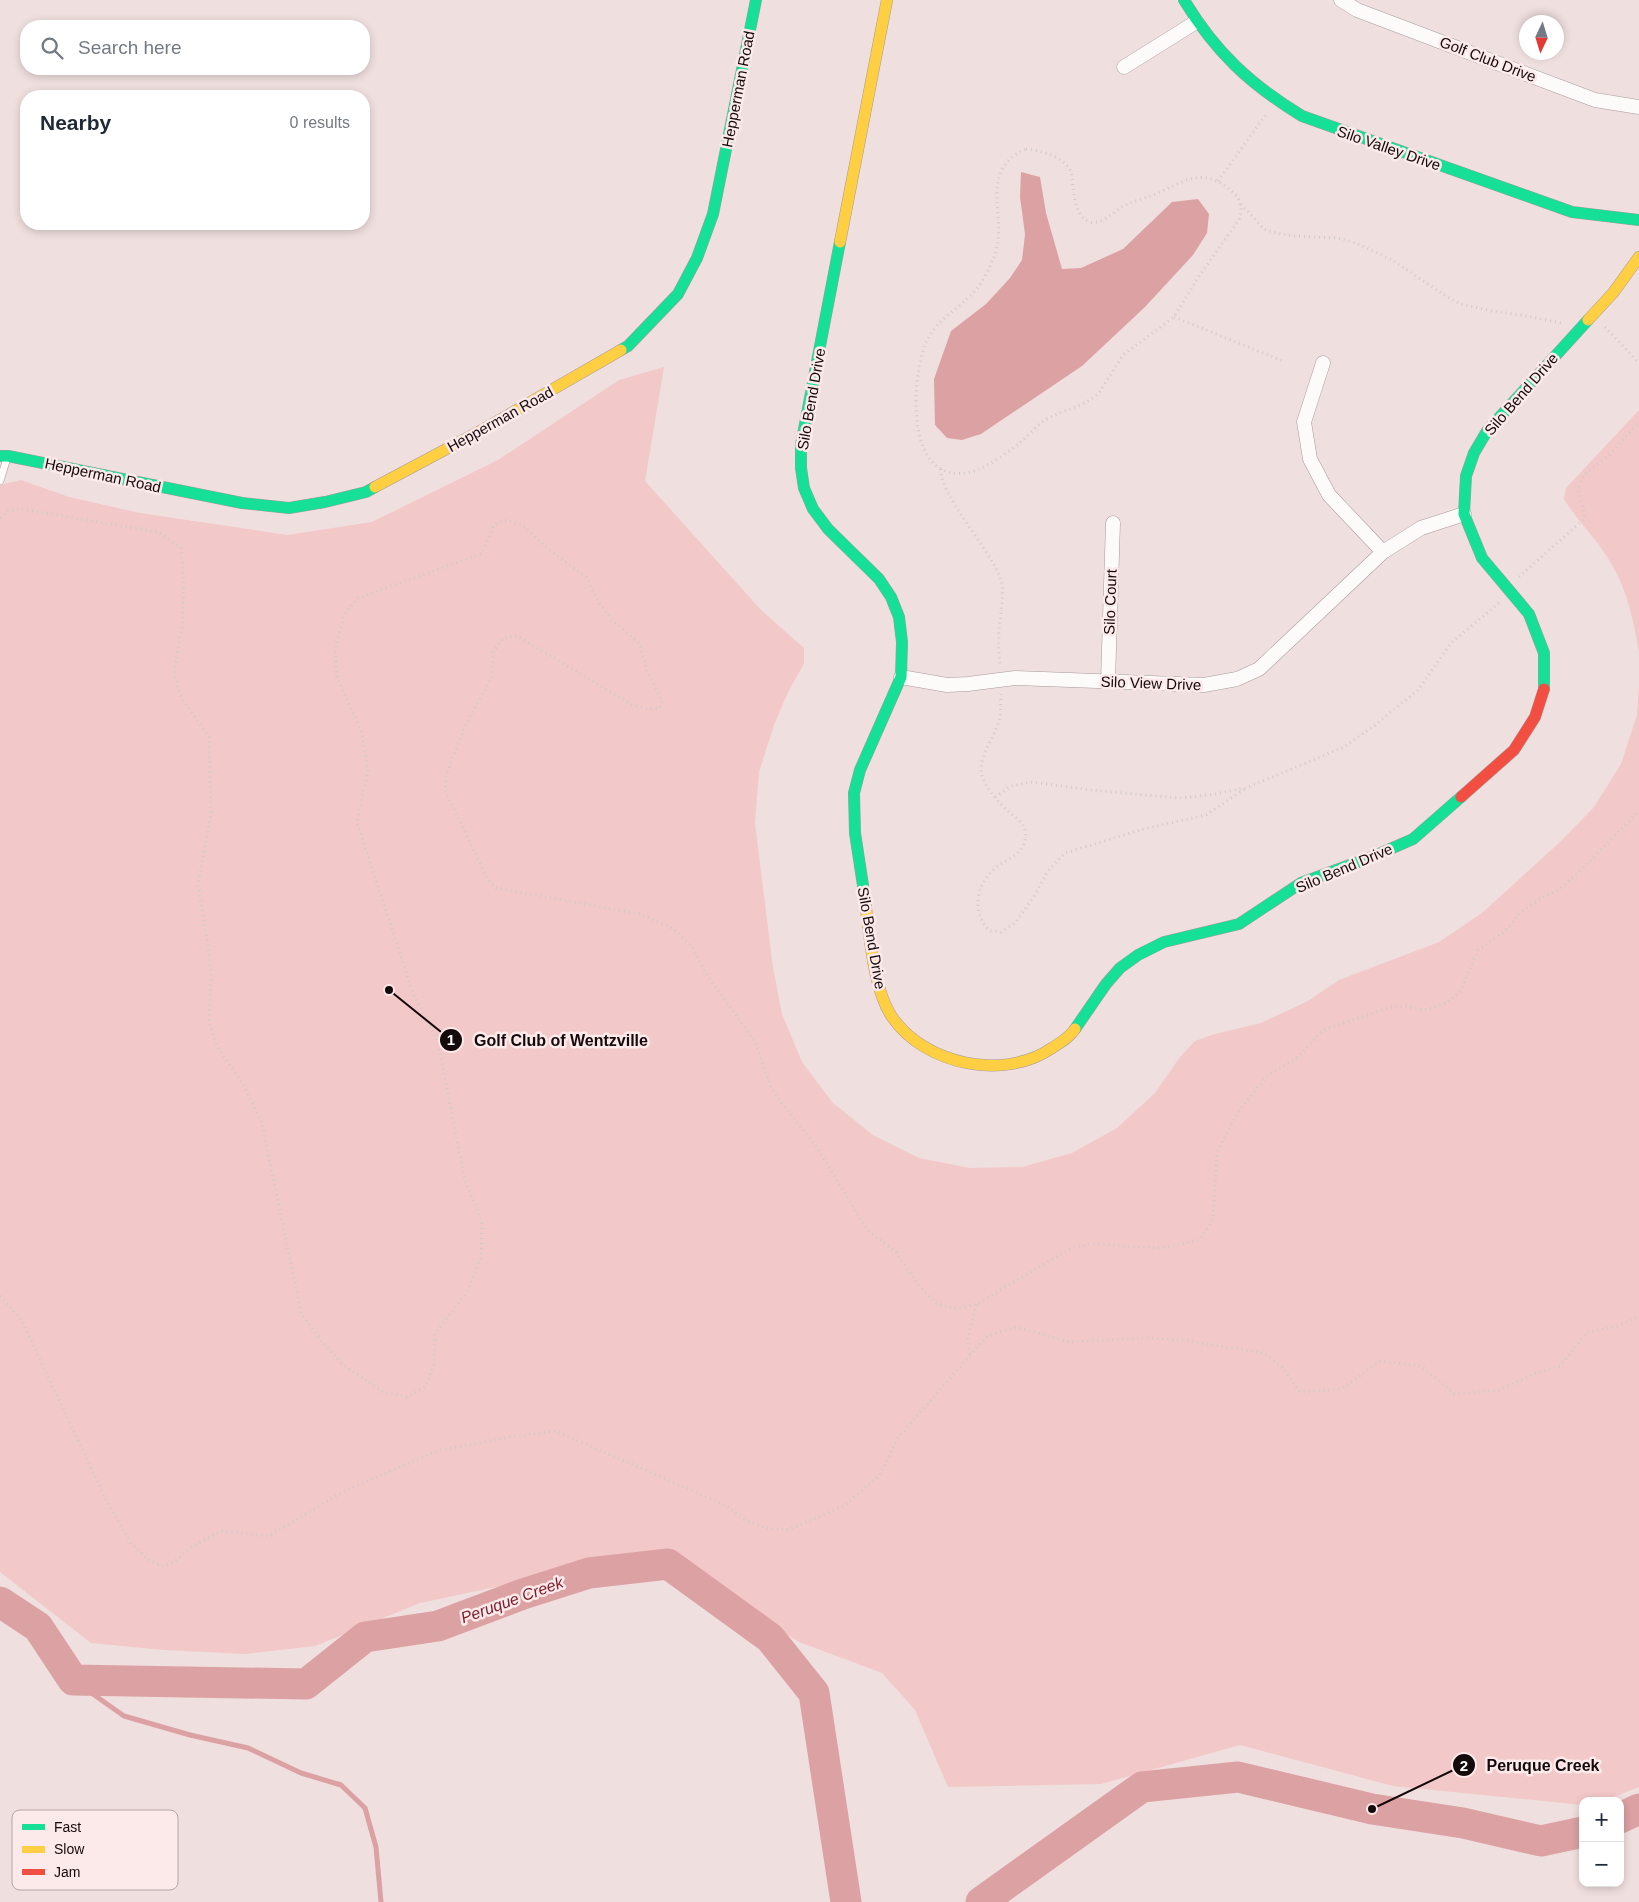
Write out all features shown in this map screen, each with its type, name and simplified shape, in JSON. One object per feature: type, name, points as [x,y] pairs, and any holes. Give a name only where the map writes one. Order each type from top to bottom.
[{"type":"street","name":"Hepperman Road","points":[[4,456],[242,504],[290,508],[316,504],[366,492],[484,429],[628,346],[678,294],[697,258],[713,214],[756,0]]},
{"type":"street","name":"Silo Bend Drive","points":[[887,0],[802,445],[801,468],[804,488],[813,510],[828,529],[879,579],[892,597],[899,617],[902,642],[901,677],[860,770],[854,793],[855,833],[881,996],[892,1017],[910,1036],[934,1052],[956,1060],[978,1065],[1002,1065],[1024,1061],[1045,1053],[1069,1036],[1106,984],[1120,968],[1138,955],[1164,942],[1239,924],[1300,883],[1372,857],[1412,839],[1514,750],[1535,717],[1544,689],[1544,653],[1529,614],[1482,558],[1464,514],[1466,476],[1474,453],[1486,431],[1613,293],[1639,257]]},
{"type":"street","name":"Silo Valley Drive","points":[[1184,0],[1196,22],[1236,69],[1265,94],[1302,116],[1572,212],[1639,220]]},
{"type":"street","name":"Golf Club Drive","points":[[1341,0],[1357,10],[1595,100],[1639,107]]},
{"type":"street","points":[[1124,67],[1196,22]]},
{"type":"street","points":[[1323,363],[1304,422],[1310,459],[1329,495],[1383,552]]},
{"type":"street","name":"Silo View Drive","points":[[901,677],[947,684],[968,684],[1015,678],[1204,685],[1236,679],[1259,669],[1383,552],[1421,528],[1464,514]]},
{"type":"street","name":"Silo Court","points":[[1108,681],[1113,523]]},
{"type":"lane","points":[[0,481],[4,456]]},
{"type":"path","points":[[1218,181],[1267,113]]},
{"type":"path","points":[[1241,203],[1239,220],[1199,276],[1174,317],[1124,355],[1099,394],[1088,402],[1045,420],[1021,442],[978,469],[952,473],[941,469],[932,462],[925,453],[921,441],[916,404],[924,346],[936,326],[974,292],[991,264],[998,247],[997,184],[1006,164],[1026,149],[1043,153],[1064,162],[1072,171],[1077,207],[1080,215],[1093,223],[1106,218],[1122,207],[1186,180],[1203,177],[1218,181],[1237,196],[1264,229],[1292,236],[1324,236],[1347,240],[1392,260],[1460,304],[1550,320],[1568,327]]},
{"type":"path","points":[[1174,317],[1283,361]]},
{"type":"path","points":[[1600,322],[1639,363]]},
{"type":"path","points":[[1515,581],[1584,520],[1579,488],[1582,479],[1590,469],[1610,454],[1625,435],[1639,424]]},
{"type":"path","points":[[941,469],[945,486],[1001,581],[1000,668]]},
{"type":"path","points":[[0,518],[8,511],[20,509],[158,532],[181,548],[184,585],[182,625],[174,673],[181,697],[208,738],[211,814],[198,886],[211,974],[209,1022],[217,1046],[244,1086],[262,1123],[301,1313],[342,1364],[383,1392],[407,1397],[425,1387],[434,1365],[435,1333],[466,1292],[481,1257],[482,1222],[465,1180],[437,1038],[414,996],[358,822],[368,772],[362,732],[337,678],[335,650],[344,614],[358,598],[481,554],[494,524],[505,520],[521,524],[548,548],[586,577],[598,602],[612,620],[640,644],[647,671],[662,701],[660,708],[651,709],[634,706],[517,636],[504,638],[493,652],[492,677],[466,724],[446,775],[445,790],[487,878],[496,888],[640,914],[672,928],[691,945],[707,975],[755,1042],[772,1090],[815,1145],[868,1231],[896,1252],[917,1283],[935,1303],[956,1309],[978,1304],[1073,1247],[1093,1244],[1156,1248],[1199,1240],[1212,1220],[1217,1152],[1238,1112],[1266,1077],[1298,1056],[1323,1030],[1389,1008],[1406,1006],[1424,1010],[1446,1003],[1461,990],[1478,950],[1505,931],[1522,911],[1560,889],[1639,811]]},
{"type":"path","points":[[1000,691],[1000,718],[985,753],[982,770],[984,778],[995,797],[1023,824],[1026,833],[1025,840],[1018,854],[991,872],[977,900],[980,921],[990,931],[995,932],[1007,930],[1020,917],[1047,872],[1065,853],[1144,829],[1206,815],[1246,788],[1344,747],[1418,690],[1451,643],[1504,599]]},
{"type":"path","points":[[995,797],[1002,790],[1011,786],[1031,782],[1090,790],[1180,798],[1246,788]]},
{"type":"path","points":[[0,1296],[22,1322],[107,1502],[131,1544],[150,1561],[162,1566],[173,1563],[190,1548],[220,1531],[269,1536],[346,1490],[437,1450],[556,1431],[725,1505],[743,1519],[767,1528],[788,1530],[844,1506],[880,1475],[897,1439],[987,1336],[1016,1327],[1070,1342],[1147,1338],[1182,1340],[1264,1353],[1283,1368],[1300,1392],[1342,1389],[1380,1361],[1421,1366],[1454,1394],[1499,1390],[1534,1374],[1560,1366],[1587,1332],[1615,1327],[1639,1316]]},
{"type":"path","points":[[970,1355],[967,1340],[978,1304]]},
{"type":"shaded area","points":[[1021,172],[1040,177],[1046,213],[1062,269],[1081,268],[1123,249],[1172,202],[1198,199],[1209,214],[1207,233],[1193,255],[1145,307],[1082,366],[981,434],[962,440],[947,438],[935,425],[934,379],[951,331],[986,304],[1010,278],[1022,260],[1025,234],[1020,197]]},
{"type":"shaded area","points":[[664,367],[645,481],[761,610],[804,648],[804,664],[788,692],[774,725],[759,772],[755,823],[773,968],[782,1014],[802,1062],[833,1103],[873,1135],[919,1158],[970,1168],[1022,1167],[1072,1153],[1117,1128],[1155,1093],[1180,1057],[1195,1041],[1261,1023],[1308,1001],[1339,980],[1439,942],[1482,913],[1561,841],[1594,807],[1621,764],[1637,715],[1639,685],[1639,1787],[1613,1797],[1579,1797],[1579,1805],[1393,1786],[1240,1745],[1101,1784],[948,1787],[915,1710],[882,1673],[799,1642],[707,1585],[676,1551],[609,1561],[420,1603],[315,1646],[246,1654],[164,1650],[91,1643],[0,1572],[0,485],[21,480],[69,497],[140,513],[287,535],[372,522],[498,460],[619,380]]},
{"type":"shaded area","points":[[1639,410],[1639,653],[1630,608],[1618,575],[1607,556],[1564,499],[1566,488]]},
{"type":"waterway","name":"Peruque Creek","points":[[0,1602],[38,1627],[73,1680],[306,1684],[365,1637],[438,1626],[523,1594],[589,1573],[668,1564],[770,1638],[814,1693],[846,1902]]},
{"type":"waterway","points":[[73,1680],[124,1716],[190,1735],[248,1748],[301,1773],[341,1785],[365,1808],[376,1847],[381,1902]]},
{"type":"waterway","name":"Peruque Creek","points":[[981,1902],[1142,1787],[1238,1777],[1372,1809],[1463,1823],[1541,1841],[1579,1833]]},
{"type":"waterway","name":"Peruque Creek","points":[[1624,1816],[1639,1809]]},
{"type":"traffic: fast","points":[[621,350],[628,346],[678,294],[697,258],[713,214],[756,0]]},
{"type":"traffic: fast","points":[[1184,0],[1208,36],[1235,66],[1266,92],[1302,116],[1572,212],[1639,220]]},
{"type":"traffic: fast","points":[[840,242],[801,445],[801,468],[804,488],[813,509],[828,529],[879,579],[891,597],[899,617],[902,642],[901,677],[860,770],[854,793],[855,833],[864,892]]},
{"type":"traffic: fast","points":[[1544,689],[1544,653],[1529,614],[1482,558],[1464,514],[1466,476],[1474,453],[1487,431],[1588,320]]},
{"type":"traffic: fast","points":[[0,456],[8,456],[242,503],[289,508],[366,492],[375,487]]},
{"type":"traffic: fast","points":[[1075,1029],[1106,984],[1120,968],[1138,955],[1164,942],[1239,924],[1301,883],[1372,857],[1413,839],[1461,797]]},
{"type":"traffic: slow","points":[[840,242],[887,0]]},
{"type":"traffic: slow","points":[[1588,320],[1613,293],[1639,257]]},
{"type":"traffic: slow","points":[[375,487],[484,429],[621,350]]},
{"type":"traffic: slow","points":[[864,892],[872,957],[885,1004],[892,1017],[906,1033],[924,1047],[944,1057],[966,1063],[1011,1064],[1033,1058],[1052,1048],[1075,1029]]},
{"type":"traffic: jam","points":[[1461,797],[1514,750],[1535,717],[1544,689]]},
{"type":"place","name":"Golf Club of Wentzville","points":[[389,990]]},
{"type":"place","name":"Peruque Creek","points":[[1372,1809]]}]
